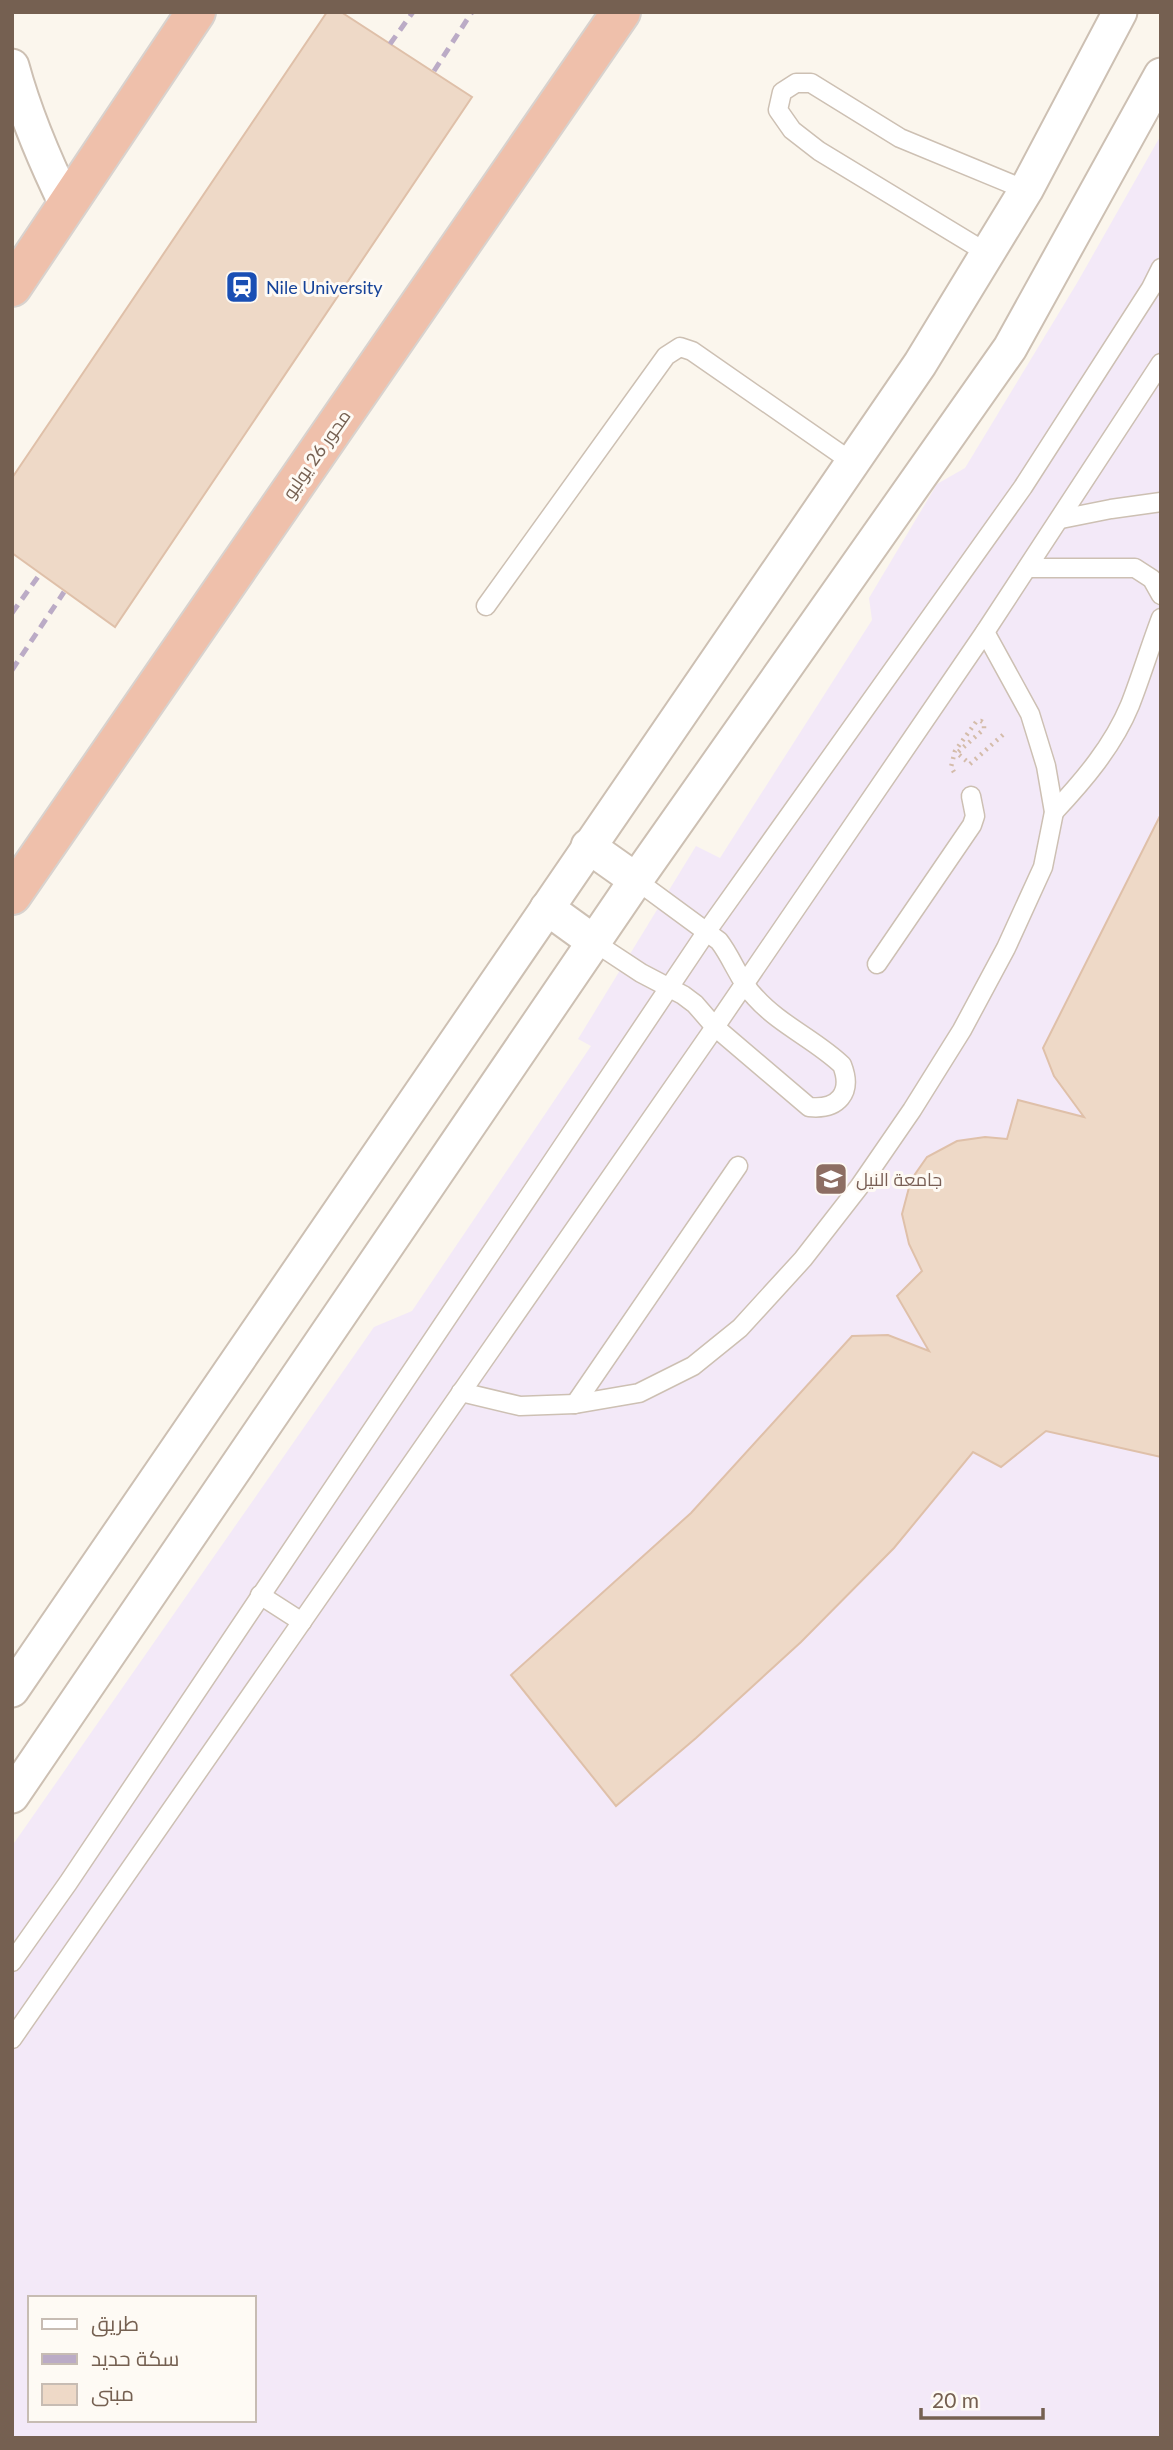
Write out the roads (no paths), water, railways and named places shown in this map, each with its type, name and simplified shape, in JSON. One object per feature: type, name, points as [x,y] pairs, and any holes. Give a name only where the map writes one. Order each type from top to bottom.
[{"type":"highway","points":[[12,287],[196,12]]},
{"type":"highway","name":"محور 26 يوليو","points":[[12,895],[621,12]]},
{"type":"street","points":[[12,1690],[920,364],[1026,190],[1120,12]]},
{"type":"street","points":[[12,65],[30,121],[67,206]]},
{"type":"street","points":[[12,1796],[636,880],[1010,348],[1161,75]]},
{"type":"street","points":[[588,846],[636,880]]},
{"type":"street","points":[[547,908],[594,942]]},
{"type":"lane","points":[[988,253],[857,175],[792,130],[778,110],[782,92],[796,83],[811,83],[900,138],[1026,190]]},
{"type":"lane","points":[[12,1962],[707,931],[1023,487],[1151,288],[1161,268]]},
{"type":"lane","points":[[486,607],[666,356],[680,347],[692,351],[852,462]]},
{"type":"lane","points":[[12,2039],[715,1027],[1029,568],[1159,372]]},
{"type":"lane","points":[[1061,519],[1161,502]]},
{"type":"lane","points":[[1029,568],[1135,568],[1152,579],[1161,595]]},
{"type":"lane","points":[[1054,812],[1084,780],[1109,745],[1129,707],[1161,618]]},
{"type":"lane","points":[[461,1392],[520,1406],[575,1404],[639,1393],[693,1366],[740,1328],[803,1259],[912,1110],[962,1030],[1006,948],[1043,867],[1054,812],[1046,766],[1030,714],[985,632]]},
{"type":"lane","points":[[877,964],[972,825],[975,816],[971,796]]},
{"type":"lane","points":[[594,942],[641,974],[669,987],[695,1004],[715,1027],[809,1107],[829,1106],[836,1103],[845,1092],[847,1078],[842,1065],[765,1008],[744,983],[730,954],[707,931],[636,880]]},
{"type":"lane","points":[[575,1404],[738,1166]]},
{"type":"lane","points":[[260,1595],[302,1622]]},
{"type":"railway","points":[[390,44],[413,12]]},
{"type":"railway","points":[[434,71],[472,12]]},
{"type":"railway","points":[[12,613],[40,574]]},
{"type":"railway","points":[[12,670],[64,592]]},
{"type":"place","name":"Nile University","points":[[242,287]]},
{"type":"place","name":"جامعة النيل","points":[[831,1179]]}]
